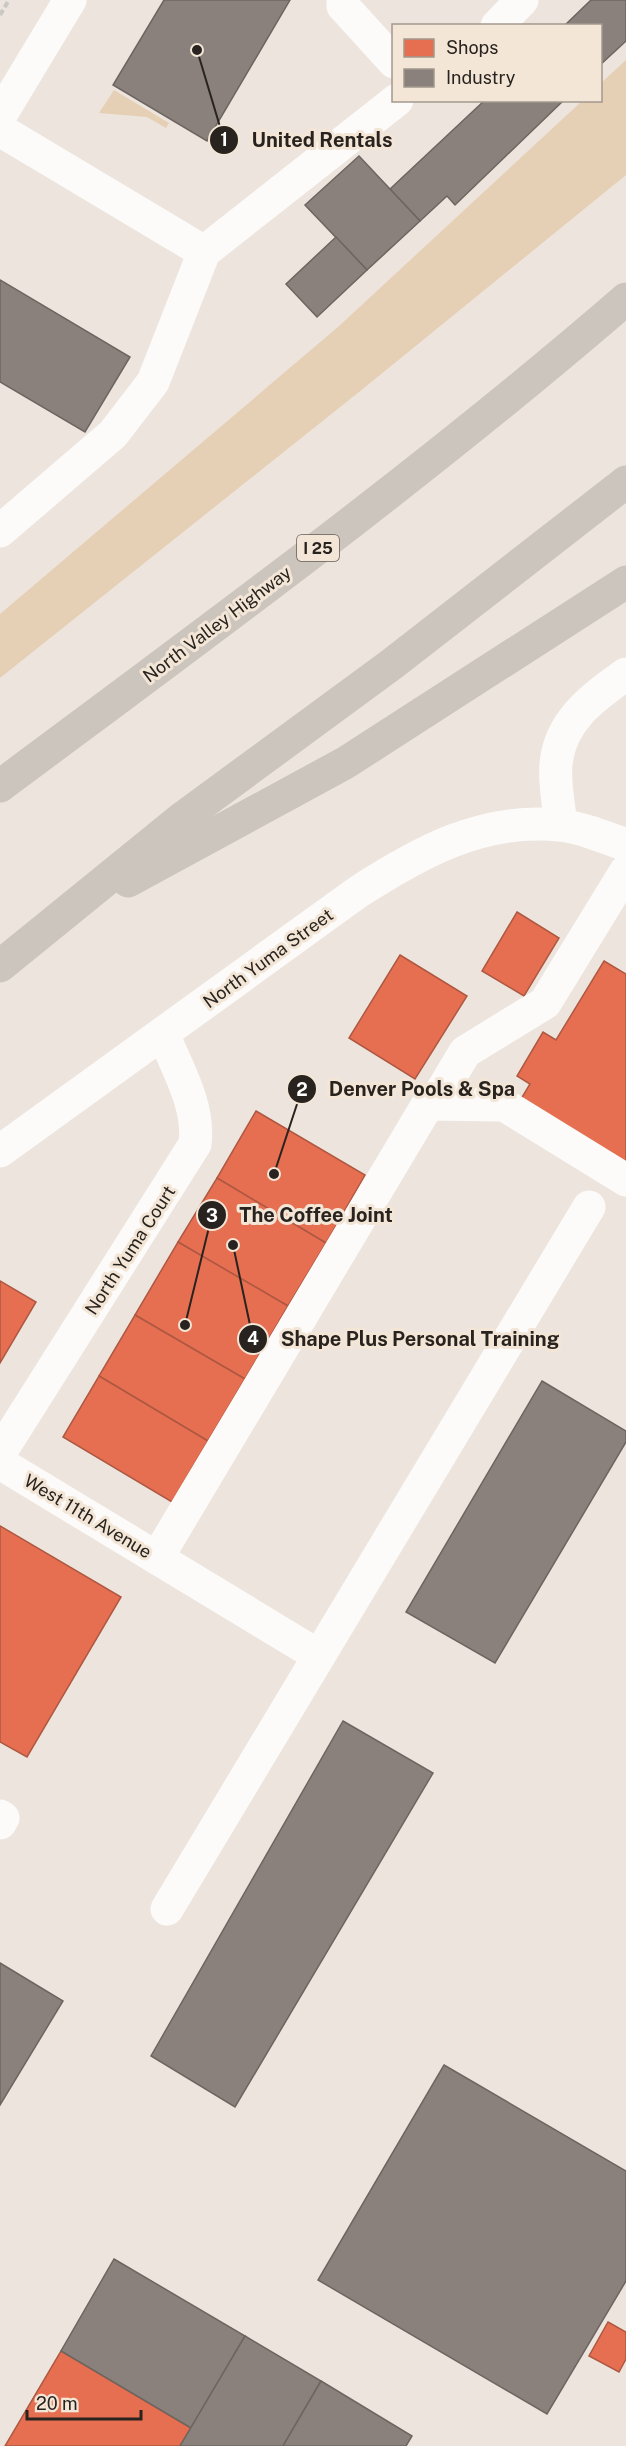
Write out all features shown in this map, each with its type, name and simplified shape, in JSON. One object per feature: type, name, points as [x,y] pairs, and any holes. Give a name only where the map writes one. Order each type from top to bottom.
[{"type":"highway","name":"North Valley Highway","points":[[0,786],[289,571],[515,392],[626,299]]},
{"type":"highway","points":[[0,966],[181,819],[392,664],[626,482]]},
{"type":"highway","points":[[53,922],[345,763],[626,582]]},
{"type":"street","points":[[0,116],[70,0]]},
{"type":"street","points":[[343,0],[343,6],[392,61]]},
{"type":"street","points":[[499,24],[522,0]]},
{"type":"street","points":[[0,531],[113,434],[153,382],[204,252],[394,102]]},
{"type":"street","points":[[0,130],[204,252]]},
{"type":"street","points":[[561,825],[556,764],[569,725],[580,710],[626,674]]},
{"type":"street","name":"North Yuma Street","points":[[0,1151],[358,892],[416,856],[456,838],[496,827],[526,824],[561,825],[626,845]]},
{"type":"street","points":[[434,1104],[465,1052],[545,1003],[626,871]]},
{"type":"street","name":"North Yuma Court","points":[[0,1453],[195,1144],[197,1128],[194,1111],[163,1034]]},
{"type":"street","points":[[167,1564],[428,1104],[504,1105],[626,1180]]},
{"type":"street","points":[[166,1909],[589,1207]]},
{"type":"street","name":"West 11th Avenue","points":[[0,1463],[319,1656]]},
{"type":"street","points":[[0,1816],[3,1818],[0,1823]]},
{"type":"path","points":[[0,15],[9,0]]},
{"type":"shaded area","points":[[626,60],[626,175],[364,388],[0,678],[0,614],[338,327],[581,102],[602,102],[602,82]]},
{"type":"shaded area","points":[[114,90],[169,123],[166,128],[147,117],[99,113]]},
{"type":"building: Shops","points":[[517,912],[559,938],[524,996],[482,971]]},
{"type":"building: Shops","points":[[400,955],[467,996],[415,1079],[349,1038]]},
{"type":"building: Shops","points":[[604,961],[626,974],[626,1162],[521,1099],[530,1084],[517,1076],[543,1032],[556,1040]]},
{"type":"building: Shops","points":[[256,1111],[365,1175],[326,1243],[217,1178]]},
{"type":"building: Shops","points":[[217,1178],[326,1243],[288,1306],[178,1242]]},
{"type":"building: Shops","points":[[178,1242],[288,1306],[245,1379],[135,1315]]},
{"type":"building: Shops","points":[[0,1281],[36,1302],[0,1363]]},
{"type":"building: Shops","points":[[135,1315],[245,1379],[208,1441],[99,1376]]},
{"type":"building: Shops","points":[[99,1376],[208,1441],[172,1502],[63,1437]]},
{"type":"building: Shops","points":[[0,1526],[121,1597],[27,1757],[0,1742]]},
{"type":"building: Shops","points":[[608,2322],[626,2332],[626,2359],[619,2372],[589,2356]]},
{"type":"building: Shops","points":[[61,2351],[191,2428],[180,2446],[5,2446]]},
{"type":"building: Industry","points":[[164,0],[290,0],[207,141],[113,85]]},
{"type":"building: Industry","points":[[591,0],[626,0],[626,41],[602,63],[602,24],[566,24]]},
{"type":"building: Industry","points":[[483,102],[562,102],[455,205],[447,196],[420,221],[390,189]]},
{"type":"building: Industry","points":[[359,156],[420,221],[367,270],[305,205]]},
{"type":"building: Industry","points":[[336,237],[367,270],[317,317],[286,284]]},
{"type":"building: Industry","points":[[0,280],[130,357],[85,432],[0,382]]},
{"type":"building: Industry","points":[[542,1381],[626,1431],[626,1442],[495,1663],[406,1612]]},
{"type":"building: Industry","points":[[343,1721],[433,1773],[235,2107],[151,2056]]},
{"type":"building: Industry","points":[[0,1963],[63,2001],[0,2105]]},
{"type":"building: Industry","points":[[444,2065],[626,2171],[626,2281],[547,2414],[318,2280]]},
{"type":"building: Industry","points":[[114,2259],[245,2336],[191,2428],[61,2351]]},
{"type":"building: Industry","points":[[245,2336],[321,2381],[283,2446],[180,2446]]},
{"type":"building: Industry","points":[[321,2381],[412,2436],[406,2446],[283,2446]]},
{"type":"place","name":"United Rentals","points":[[197,50]]},
{"type":"place","name":"Denver Pools & Spa","points":[[274,1174]]},
{"type":"place","name":"Shape Plus Personal Training","points":[[233,1245]]},
{"type":"place","name":"The Coffee Joint","points":[[185,1325]]}]
